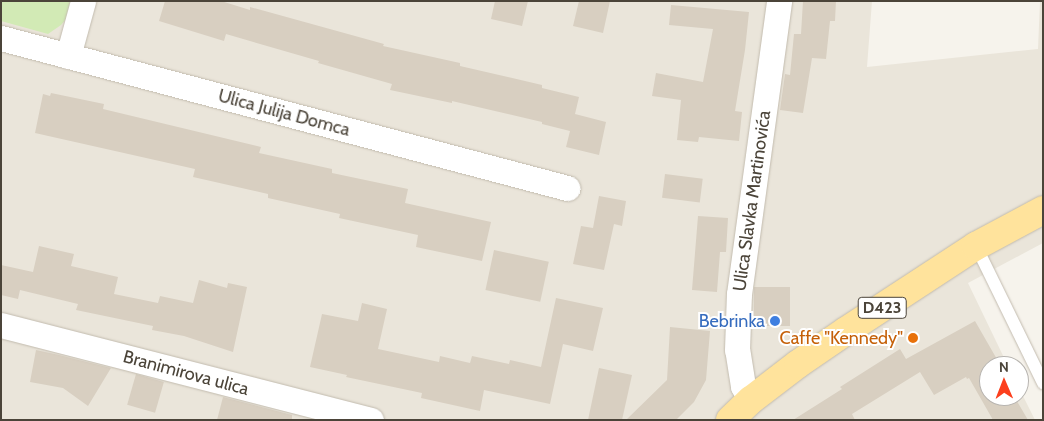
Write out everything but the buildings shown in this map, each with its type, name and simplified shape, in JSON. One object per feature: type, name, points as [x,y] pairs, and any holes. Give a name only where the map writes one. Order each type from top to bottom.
[{"type":"main road","name":"D423","points":[[730,420],[750,400],[798,364],[976,246],[1043,210]]},
{"type":"street","points":[[68,56],[83,1]]},
{"type":"street","name":"Ulica Slavka Martinovića","points":[[750,400],[743,386],[737,350],[739,294],[779,1]]},
{"type":"street","name":"Ulica Julija Domca","points":[[1,38],[567,188]]},
{"type":"street","name":"Branimirova ulica","points":[[1,325],[337,416],[370,420]]},
{"type":"lane","points":[[976,246],[1043,383]]},
{"type":"shaded area","points":[[1,1],[872,1],[867,67],[1038,49],[1040,1],[1043,1],[1043,243],[968,283],[1003,356],[979,356],[979,406],[1028,406],[1035,420],[1,420]]},
{"type":"green space","points":[[1,1],[72,1],[68,17],[61,25],[48,34],[1,21]]},
{"type":"place","name":"Bebrinka","points":[[775,321]]},
{"type":"place","name":"Caffe \"Kennedy\"","points":[[913,338]]}]
